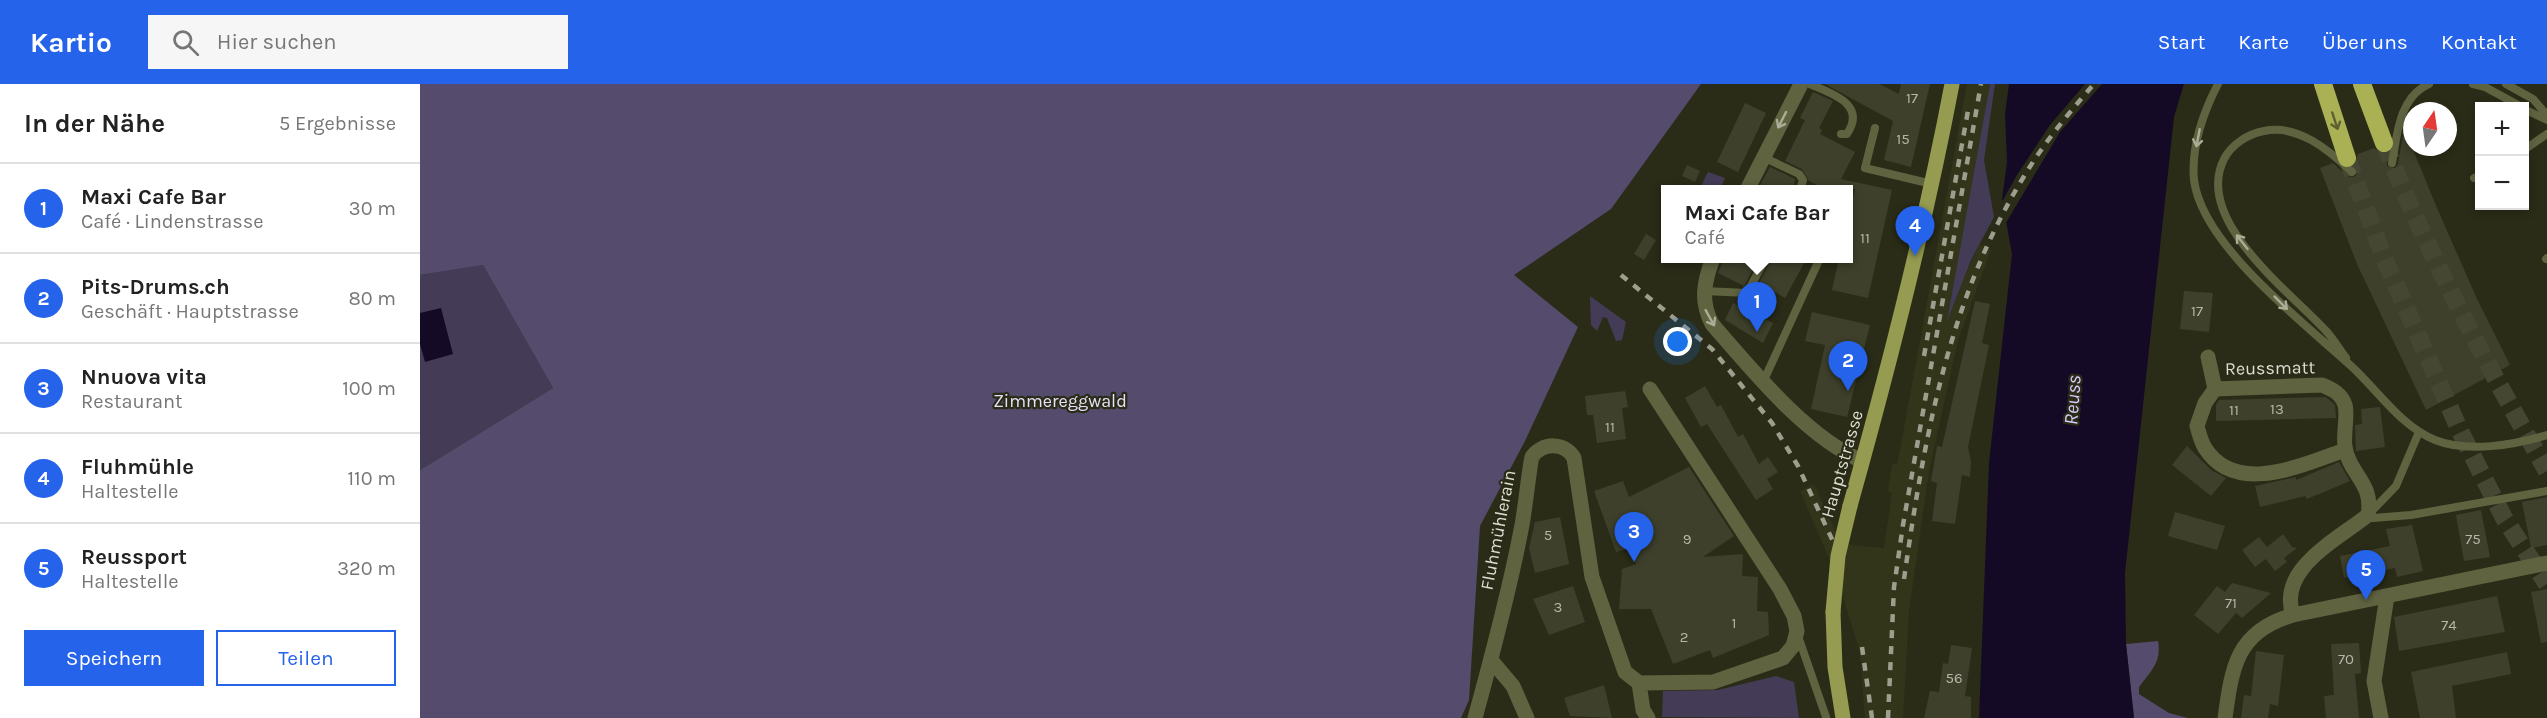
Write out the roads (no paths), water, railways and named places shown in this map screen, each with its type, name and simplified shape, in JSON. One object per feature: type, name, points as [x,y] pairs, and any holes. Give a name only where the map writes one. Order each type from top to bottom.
[{"type":"highway","points":[[2324,84],[2349,165]]},
{"type":"highway","points":[[2362,84],[2384,143]]},
{"type":"main road","name":"Hauptstrasse","points":[[1843,718],[1835,667],[1834,591],[1841,540],[1887,372],[1932,184],[1952,84]]},
{"type":"street","points":[[1749,185],[1801,84]]},
{"type":"street","points":[[1711,263],[1703,291],[1706,313],[1712,324],[1818,436],[1840,452],[1862,461]]},
{"type":"street","name":"Reussmatt","points":[[2208,357],[2215,389],[2205,403],[2197,426],[2205,448],[2221,463],[2240,473],[2261,474],[2284,470],[2345,450],[2346,406],[2335,390],[2322,385],[2215,389]]},
{"type":"street","points":[[1639,683],[1713,682],[1769,664],[1789,653],[1797,631],[1794,616],[1780,589],[1650,389]]},
{"type":"street","name":"Fluhmühlerain","points":[[1474,718],[1491,660],[1521,533],[1530,463],[1541,448],[1559,446],[1567,449],[1574,458],[1592,577],[1625,672],[1639,683],[1643,710],[1648,718]]},
{"type":"street","points":[[2293,615],[2289,595],[2299,571],[2368,516],[2371,501],[2367,489],[2345,450]]},
{"type":"street","points":[[2225,718],[2230,679],[2244,645],[2254,633],[2269,624],[2293,615],[2547,563]]},
{"type":"street","points":[[2381,718],[2374,681],[2387,596]]},
{"type":"street","points":[[1491,660],[1513,686],[1527,718]]},
{"type":"lane","points":[[1810,84],[1842,99],[1851,106],[1854,115],[1852,127],[1847,134],[1841,134]]},
{"type":"lane","points":[[2218,84],[2199,129],[2194,181],[2205,214],[2217,234],[2251,272],[2319,340],[2350,364],[2420,432],[2434,440],[2466,446],[2502,444],[2547,435]]},
{"type":"lane","points":[[2392,163],[2404,110],[2416,92],[2429,84]]},
{"type":"lane","points":[[2473,84],[2485,87],[2513,102]]},
{"type":"lane","points":[[2506,84],[2533,99],[2547,115]]},
{"type":"lane","points":[[2529,111],[2547,120]]},
{"type":"lane","points":[[1875,128],[1865,168],[1932,184]]},
{"type":"lane","points":[[2349,165],[2319,144],[2287,133],[2268,130],[2255,133],[2233,147],[2219,173],[2218,191],[2221,207],[2243,244],[2329,334],[2350,364]]},
{"type":"lane","points":[[2529,147],[2547,134]]},
{"type":"lane","points":[[1763,157],[1799,174],[1803,180],[1801,185]]},
{"type":"lane","points":[[1703,291],[1747,293],[1763,263]]},
{"type":"lane","points":[[1758,375],[1817,263]]},
{"type":"lane","points":[[2420,432],[2396,486],[2368,516],[2373,518],[2411,515],[2547,491]]},
{"type":"lane","points":[[1797,631],[1826,717]]},
{"type":"water","name":"Reuss","points":[[2009,84],[2184,84],[2174,117],[2125,573],[2126,644],[2134,718],[1979,718],[1989,463],[2012,254],[2002,199],[2007,162],[2005,114]]},
{"type":"water","points":[[441,308],[453,354],[425,362],[420,344],[420,313]]},
{"type":"tunnel","points":[[2384,143],[2420,227],[2460,310],[2547,471]]},
{"type":"tunnel","points":[[2347,158],[2384,258],[2460,431],[2504,518],[2547,584]]},
{"type":"railway","points":[[1888,718],[1894,587],[1903,525],[1981,84]]},
{"type":"railway","points":[[1904,579],[1920,475],[1931,423],[1943,372],[1976,273],[1997,225],[2031,165],[2094,84]]},
{"type":"railway","points":[[1924,356],[1969,105]]},
{"type":"railway","points":[[1621,275],[1712,349],[1772,423],[1798,466],[1837,550]]},
{"type":"railway","points":[[1862,647],[1872,718]]},
{"type":"place","name":"Fluhmühle","points":[[1915,256]]},
{"type":"place","name":"Maxi Cafe Bar","points":[[1757,332]]},
{"type":"place","name":"Pits-Drums.ch","points":[[1848,391]]},
{"type":"place","name":"Nnuova vita","points":[[1634,562]]},
{"type":"place","name":"Reussport","points":[[2366,600]]},
{"type":"park label","name":"Zimmereggwald","points":[[1060,401]]}]
